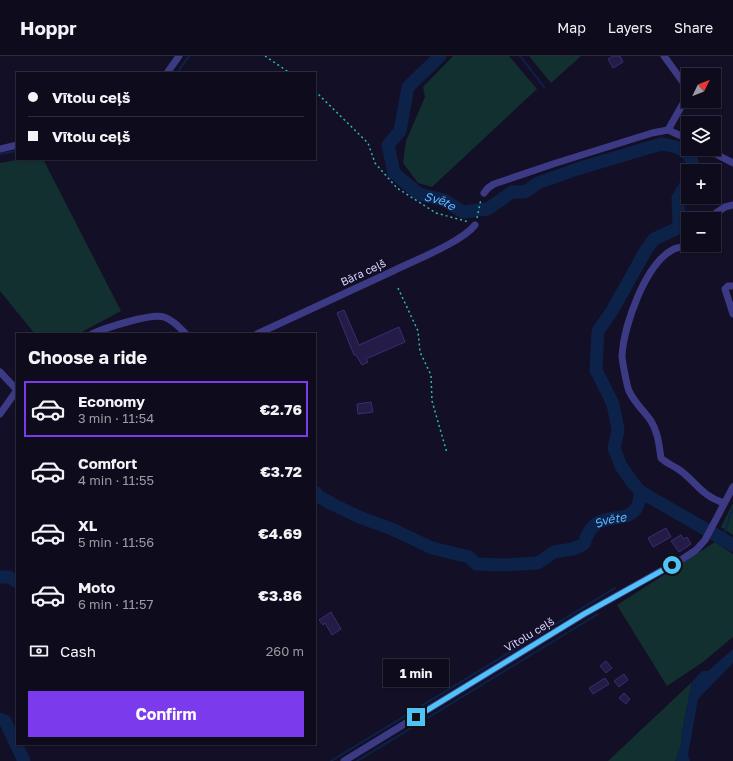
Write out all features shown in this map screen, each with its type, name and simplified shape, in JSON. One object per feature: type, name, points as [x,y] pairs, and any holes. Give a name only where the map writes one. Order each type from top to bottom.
[{"type":"street","points":[[168,72],[179,56]]},
{"type":"street","points":[[664,56],[686,85],[685,100],[668,130]]},
{"type":"street","points":[[482,196],[488,188],[494,184],[652,133],[668,130],[681,136]]},
{"type":"street","points":[[0,149],[16,145]]},
{"type":"street","points":[[720,156],[733,163]]},
{"type":"street","points":[[718,212],[725,207],[733,205]]},
{"type":"street","name":"Bāra ceļš","points":[[259,333],[462,237],[471,230],[476,222]]},
{"type":"street","points":[[681,246],[673,249],[660,261],[648,276],[635,303],[624,341],[622,357],[629,391],[651,421],[657,433],[661,458],[678,469],[713,500],[724,503],[733,487]]},
{"type":"street","points":[[733,286],[728,286],[725,289],[733,314]]},
{"type":"street","points":[[95,333],[115,325],[160,316],[175,323],[185,333]]},
{"type":"street","points":[[0,372],[16,389]]},
{"type":"street","points":[[0,414],[16,391]]},
{"type":"street","name":"Vītolu ceļš","points":[[344,761],[584,614],[696,550],[705,540],[724,503]]},
{"type":"path","points":[[265,56],[289,72]]},
{"type":"path","points":[[316,92],[368,143],[375,163],[396,188],[436,214],[476,222],[482,196]]},
{"type":"path","points":[[398,288],[418,331],[420,352],[431,375],[432,401],[447,453]]},
{"type":"green space","points":[[453,56],[509,56],[537,89],[432,187],[418,183],[403,163],[406,141],[425,97],[423,87]]},
{"type":"green space","points":[[529,56],[581,56],[551,83]]},
{"type":"green space","points":[[17,160],[44,160],[121,311],[80,333],[34,333],[0,291],[0,163]]},
{"type":"green space","points":[[733,503],[733,535],[721,527]]},
{"type":"green space","points":[[715,542],[733,554],[733,637],[703,662],[667,686],[617,605]]},
{"type":"green space","points":[[692,682],[682,732],[681,746],[675,761],[608,761]]},
{"type":"water","points":[[733,649],[733,663],[698,699],[688,755],[690,761],[675,761],[681,746],[682,732],[692,682],[702,671],[708,671]]},
{"type":"building","points":[[613,56],[620,56],[623,62],[613,68],[608,59]]},
{"type":"building","points":[[344,310],[359,345],[399,327],[405,342],[366,359],[368,362],[362,365],[356,355],[354,355],[337,313]]},
{"type":"building","points":[[371,402],[373,412],[358,414],[357,404]]},
{"type":"building","points":[[666,528],[671,537],[653,547],[648,538]]},
{"type":"building","points":[[681,535],[684,539],[687,537],[691,544],[679,552],[671,541]]},
{"type":"building","points":[[331,612],[341,629],[332,635],[325,623],[323,625],[319,620]]},
{"type":"building","points":[[606,661],[612,668],[606,673],[600,666]]},
{"type":"building","points":[[624,674],[628,680],[619,687],[614,681]]},
{"type":"building","points":[[605,678],[609,684],[593,694],[589,688]]},
{"type":"building","points":[[624,693],[630,699],[626,704],[619,698]]},
{"type":"waterway","points":[[178,72],[189,56]]},
{"type":"waterway","name":"Svēte","points":[[440,56],[408,87],[400,131],[388,145],[394,173],[419,194],[444,200],[463,212],[488,209],[512,192],[525,192],[538,183],[577,169],[661,144],[673,146],[684,151],[688,154],[693,164]]},
{"type":"waterway","points":[[520,56],[544,87]]},
{"type":"waterway","points":[[0,154],[16,151]]},
{"type":"waterway","name":"Svēte","points":[[316,493],[332,504],[359,517],[392,529],[432,548],[469,557],[476,564],[505,565],[538,563],[554,552],[573,549],[584,544],[589,532],[595,524],[603,520],[626,516],[632,513],[638,505],[641,492],[621,466],[614,448],[618,430],[613,404],[596,370],[598,331],[612,311],[646,250],[654,239],[676,229],[679,222],[678,198],[681,193]]},
{"type":"waterway","points":[[641,492],[733,545]]},
{"type":"waterway","points":[[723,539],[730,515],[733,510]]},
{"type":"waterway","name":"Svēte","points":[[0,577],[9,577],[16,581]]},
{"type":"waterway","points":[[331,761],[615,588]]},
{"type":"waterway","points":[[357,761],[598,614]]},
{"type":"waterway","name":"Svēte","points":[[0,719],[5,721],[16,744]]},
{"type":"waterway","name":"Svēte","points":[[16,745],[24,761]]},
{"type":"route","points":[[416,717],[584,614],[672,565]]}]
